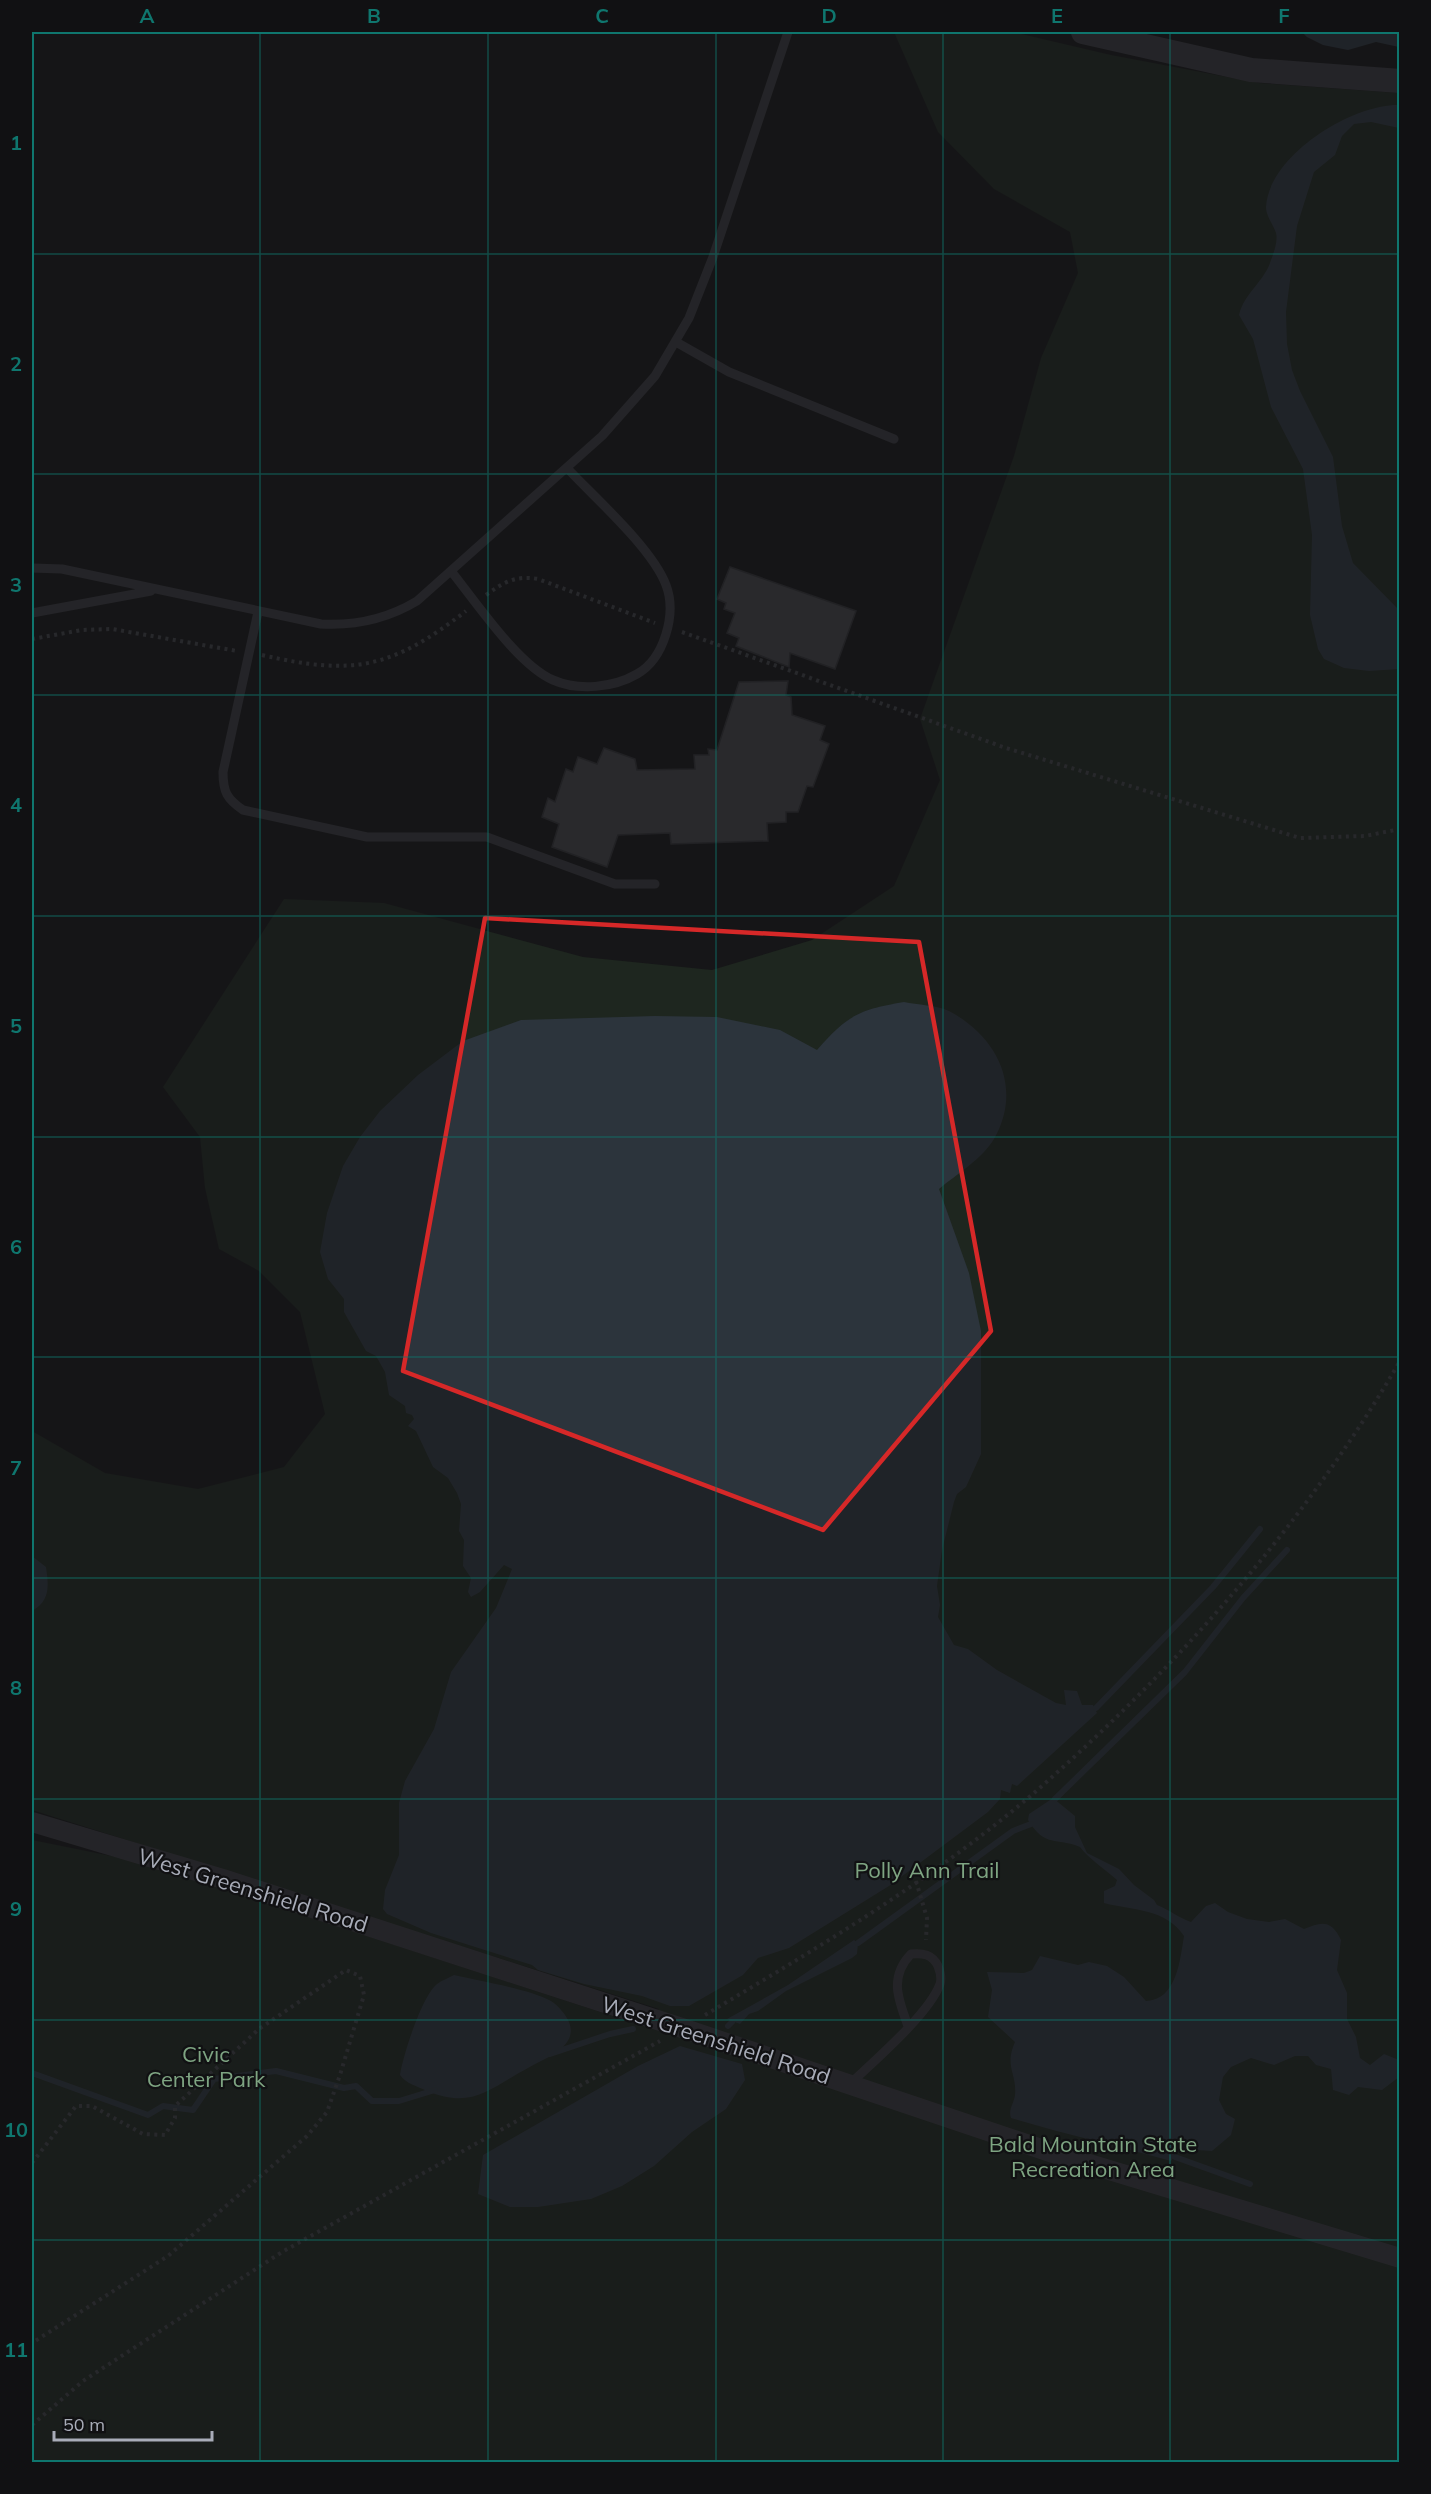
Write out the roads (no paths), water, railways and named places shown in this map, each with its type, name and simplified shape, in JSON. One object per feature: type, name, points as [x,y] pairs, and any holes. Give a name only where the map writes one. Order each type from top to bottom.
[{"type":"street","points":[[1083,32],[1251,70],[1400,81]]},
{"type":"street","name":"West Greenshield Road","points":[[32,1822],[223,1879],[682,2028],[1053,2153],[1400,2258]]},
{"type":"lane","points":[[32,568],[62,569],[156,591],[321,624],[358,624],[405,608],[451,571],[567,468],[631,407],[676,342],[702,288],[788,32]]},
{"type":"lane","points":[[676,342],[729,372],[894,439]]},
{"type":"lane","points":[[451,571],[519,653],[537,671],[553,680],[573,686],[598,687],[638,674],[652,660],[665,635],[670,606],[667,586],[657,566],[567,468]]},
{"type":"lane","points":[[32,612],[156,591]]},
{"type":"lane","points":[[258,612],[222,772],[223,788],[229,801],[243,810],[367,837],[487,837],[615,884],[655,885]]},
{"type":"lane","points":[[850,2084],[908,2026],[920,2013],[940,1984],[940,1972],[935,1960],[924,1953],[911,1954],[905,1960],[895,1982],[897,1997],[908,2026]]},
{"type":"waterway","points":[[1096,1708],[1213,1587],[1260,1529]]},
{"type":"waterway","points":[[1055,1799],[1185,1672],[1243,1598],[1287,1550]]},
{"type":"waterway","points":[[858,1943],[1013,1831],[1031,1824]]},
{"type":"waterway","points":[[728,2026],[732,2022]]},
{"type":"waterway","points":[[550,2054],[610,2034],[633,2029]]},
{"type":"waterway","points":[[32,2073],[148,2115],[163,2106],[193,2110],[214,2079],[276,2071],[344,2088],[356,2086],[372,2101],[399,2101],[435,2090]]},
{"type":"waterway","points":[[1175,2157],[1250,2184]]},
{"type":"park label","name":"Polly Ann Trail","points":[[927,1870]]},
{"type":"park label","name":"Civic Center Park","points":[[206,2066]]},
{"type":"park label","name":"Bald Mountain State Recreation Area","points":[[1093,2156]]}]
